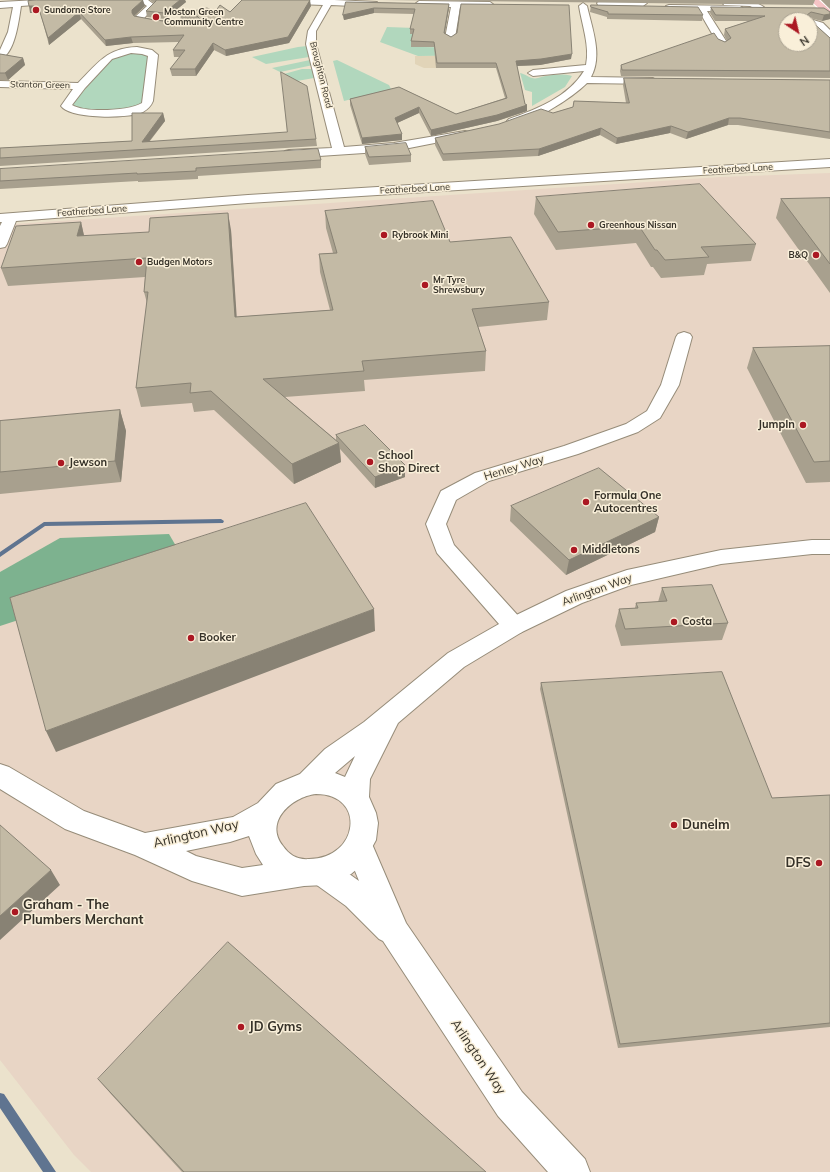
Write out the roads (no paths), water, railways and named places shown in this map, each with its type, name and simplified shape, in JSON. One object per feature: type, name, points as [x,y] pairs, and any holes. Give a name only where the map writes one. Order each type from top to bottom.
[{"type":"main road","points":[[814,0],[828,12]]},
{"type":"street","points":[[0,5],[75,0]]},
{"type":"street","points":[[142,0],[152,6],[138,19],[177,25]]},
{"type":"street","points":[[246,0],[329,1],[386,4]]},
{"type":"street","name":"Broughton Road","points":[[329,1],[312,31],[311,44],[339,151]]},
{"type":"street","points":[[504,124],[536,112],[554,103],[577,88],[587,75],[592,59],[580,6],[601,3],[702,8],[765,9],[756,4],[747,3],[654,5]]},
{"type":"street","points":[[0,56],[12,36],[11,21],[17,4]]},
{"type":"street","points":[[409,4],[503,5]]},
{"type":"street","points":[[450,38],[456,4]]},
{"type":"street","points":[[702,8],[723,44]]},
{"type":"street","points":[[814,10],[828,12]]},
{"type":"street","points":[[818,24],[830,35]]},
{"type":"street","name":"Stanton Green","points":[[0,84],[81,86],[109,57],[115,54],[143,51],[154,55],[148,101],[146,105],[138,110],[78,111],[68,108],[66,106],[67,104],[81,86]]},
{"type":"street","points":[[533,73],[568,71],[587,75],[660,81]]},
{"type":"street","points":[[278,155],[420,143],[476,132]]},
{"type":"street","name":"Featherbed Lane","points":[[5,218],[248,199],[830,163]]},
{"type":"street","points":[[0,244],[5,218]]},
{"type":"street","name":"Henley Way","points":[[514,626],[444,548],[436,524],[448,496],[482,477],[571,450],[632,428],[654,414],[670,385],[684,337]]},
{"type":"street","name":"Arlington Way","points":[[308,783],[334,757],[373,729],[456,660],[514,626],[574,597],[627,578],[726,556],[812,547],[830,547]]},
{"type":"street","name":"Arlington Way","points":[[355,799],[357,779],[374,743],[394,711]]},
{"type":"street","name":"Arlington Way","points":[[0,775],[75,820],[145,846],[192,868],[242,882],[312,873],[338,867],[350,858],[359,846],[364,829],[364,818],[363,813],[355,799],[346,790],[321,782],[308,783],[285,792],[268,810],[238,828],[145,846]]},
{"type":"street","name":"Arlington Way","points":[[268,810],[262,826],[264,842],[270,856],[283,867],[312,873],[356,896],[395,934],[510,1104],[572,1172]]},
{"type":"street","name":"Arlington Way","points":[[359,846],[395,934]]},
{"type":"waterway","points":[[0,555],[44,524],[221,521]]},
{"type":"waterway","points":[[0,1098],[50,1172]]},
{"type":"place","name":"Sundorne Store","points":[[36,10]]},
{"type":"place","name":"Moston Green Community Centre","points":[[156,17]]},
{"type":"place","name":"Greenhous Nissan","points":[[591,225]]},
{"type":"place","name":"Rybrook Mini","points":[[384,235]]},
{"type":"place","name":"B&Q","points":[[816,255]]},
{"type":"place","name":"Budgen Motors","points":[[139,262]]},
{"type":"place","name":"Mr Tyre Shrewsbury","points":[[425,285]]},
{"type":"place","name":"JumpIn","points":[[803,425]]},
{"type":"place","name":"School Shop Direct","points":[[370,462]]},
{"type":"place","name":"Jewson","points":[[61,463]]},
{"type":"place","name":"Formula One Autocentres","points":[[586,502]]},
{"type":"place","name":"Middletons","points":[[574,550]]},
{"type":"place","name":"Costa","points":[[674,622]]},
{"type":"place","name":"Booker","points":[[191,638]]},
{"type":"place","name":"Dunelm","points":[[674,825]]},
{"type":"place","name":"DFS","points":[[819,863]]},
{"type":"place","name":"Graham - The Plumbers Merchant","points":[[15,912]]},
{"type":"place","name":"JD Gyms","points":[[241,1027]]}]
